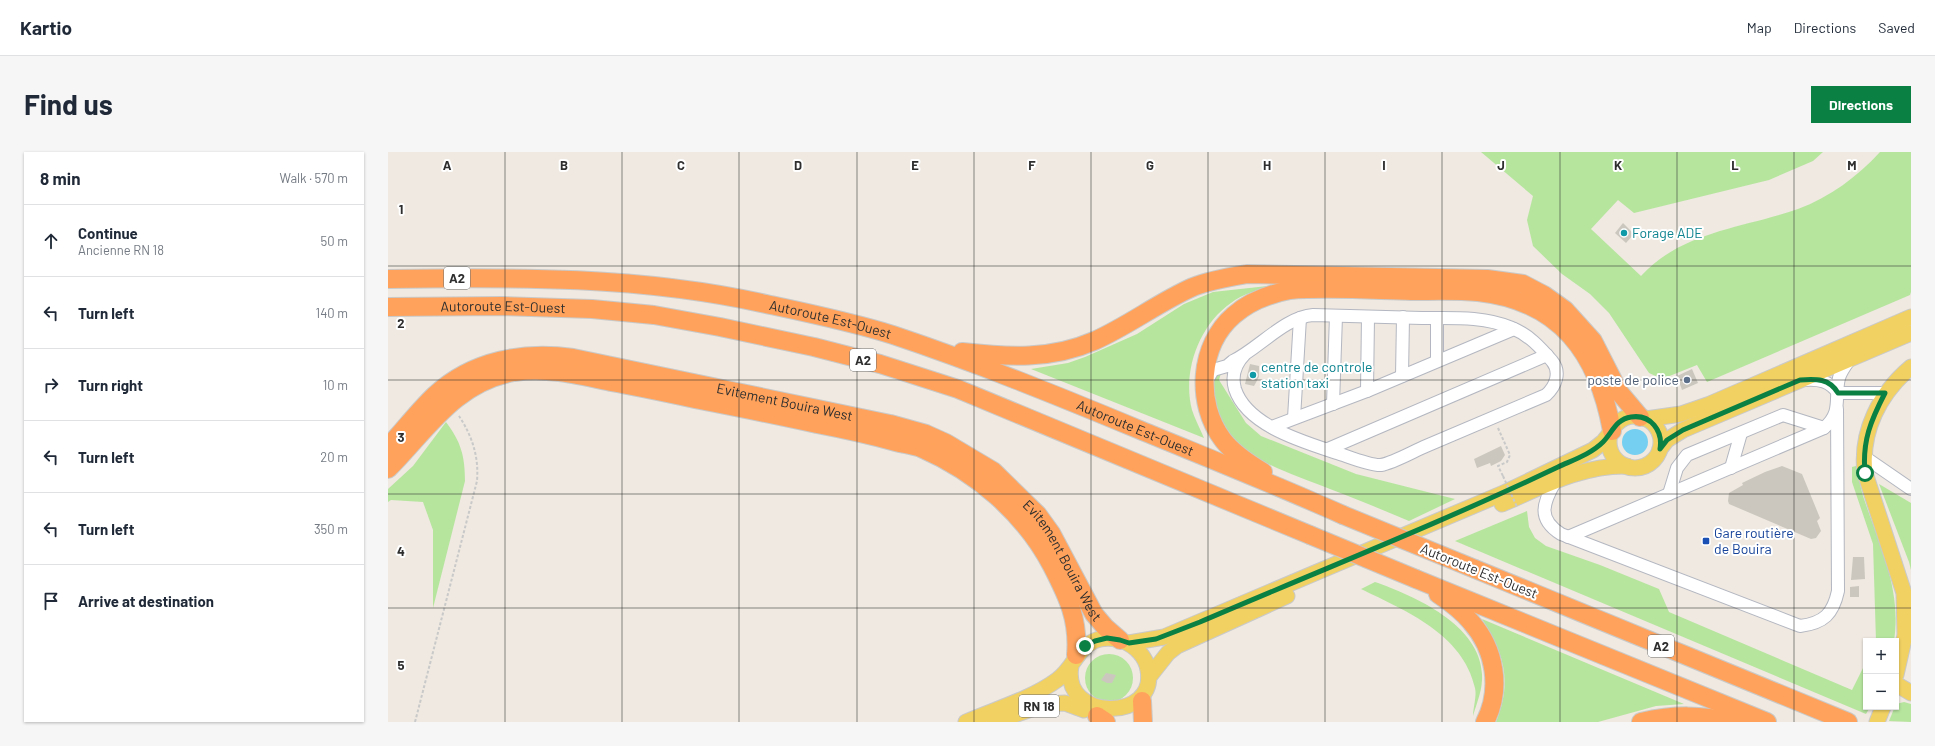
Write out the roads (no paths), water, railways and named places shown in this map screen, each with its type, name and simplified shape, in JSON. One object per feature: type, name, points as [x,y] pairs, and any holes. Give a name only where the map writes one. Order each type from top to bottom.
[{"type":"highway","points":[[929,348],[1011,357],[1036,356],[1057,352],[1094,341],[1194,287],[1222,278],[1246,274],[1486,278],[1523,284],[1544,295],[1565,310],[1593,341],[1618,392],[1643,418]]},
{"type":"highway","name":"Autoroute Est-Ouest","points":[[388,279],[533,278],[601,280],[658,286],[765,303],[853,324],[891,335],[1013,378],[1475,570],[1848,722]]},
{"type":"highway","points":[[1304,498],[1234,452],[1223,440],[1213,425],[1207,410],[1204,387],[1205,369],[1214,342],[1226,324],[1243,308],[1265,296],[1290,290],[1477,292],[1500,296],[1525,303],[1546,313],[1576,341],[1585,355],[1604,397],[1611,432]]},
{"type":"highway","name":"Autoroute Est-Ouest","points":[[388,307],[502,306],[592,309],[654,315],[814,347],[880,364],[958,389],[1766,722]]},
{"type":"highway","name":"Evitement Bouira West","points":[[388,447],[427,403],[455,380],[487,364],[511,358],[536,355],[573,358],[890,424],[926,434],[946,443],[993,471],[1038,515],[1051,533],[1094,614],[1124,641]]},
{"type":"highway","name":"Evitement Bouira West","points":[[388,469],[408,450],[438,413],[461,394],[486,380],[513,373],[541,370],[568,373],[876,436],[919,448],[978,480],[1002,501],[1029,531],[1046,555],[1070,604],[1076,621],[1077,641],[1073,661]]},
{"type":"highway","points":[[1416,579],[1446,599],[1471,621],[1486,645],[1491,658],[1494,700],[1485,722]]},
{"type":"highway","points":[[1142,701],[1143,722]]},
{"type":"highway","points":[[1640,722],[1667,716],[1696,716],[1735,722]]},
{"type":"main road","points":[[1124,641],[1137,649],[1144,658],[1148,667],[1148,690],[1142,701],[1133,710],[1122,716],[1110,718],[1096,716],[1077,702],[1071,691],[1069,679],[1073,661],[1085,646],[1095,641],[1107,638],[1124,641],[1164,637],[1506,492],[1593,450],[1603,442],[1624,419],[1681,414],[1710,404],[1911,317]]},
{"type":"main road","points":[[1611,432],[1609,444],[1613,456],[1621,464],[1639,468],[1654,459],[1667,440],[1683,430],[1911,333]]},
{"type":"main road","points":[[1896,674],[1905,635],[1904,593],[1865,473],[1863,456],[1867,432],[1885,393],[1895,380],[1911,366]]},
{"type":"main road","points":[[1643,418],[1655,426],[1658,431],[1661,443],[1660,449]]},
{"type":"main road","points":[[1149,677],[1168,653],[1188,640],[1555,482],[1587,470],[1608,466],[1627,466]]},
{"type":"main road","name":"RN 18","points":[[966,722],[1033,694],[1057,681],[1073,661]]},
{"type":"main road","points":[[1899,686],[1911,693]]},
{"type":"main road","name":"RN 18","points":[[994,722],[1046,704],[1065,703],[1096,716]]},
{"type":"main road","points":[[1877,722],[1882,710]]},
{"type":"street","points":[[1204,387],[1213,370],[1227,366],[1233,361],[1300,318],[1313,315],[1438,318],[1485,321],[1514,329],[1537,344],[1547,355],[1556,369],[1556,380],[1552,390],[1546,395],[1380,465],[1328,450],[1272,427],[1247,410],[1237,395],[1233,381],[1235,367],[1245,354]]},
{"type":"street","points":[[1333,404],[1336,316]]},
{"type":"street","points":[[1367,391],[1368,317]]},
{"type":"street","points":[[1402,376],[1403,317]]},
{"type":"street","points":[[1294,418],[1300,318]]},
{"type":"street","points":[[1436,360],[1438,318]]},
{"type":"street","points":[[1272,427],[1367,391],[1436,360],[1514,329]]},
{"type":"street","points":[[1214,342],[1215,350],[1221,360],[1226,362],[1233,361]]},
{"type":"street","points":[[1328,450],[1547,355]]},
{"type":"street","points":[[1555,482],[1547,495],[1544,513],[1547,521],[1554,530],[1568,537],[1800,626],[1813,624],[1831,612],[1835,604],[1838,591],[1837,409],[1839,378],[1850,359]]},
{"type":"street","points":[[1800,380],[1818,379],[1829,383],[1838,393],[1885,393]]},
{"type":"street","points":[[1568,537],[1824,428],[1832,422],[1837,409]]},
{"type":"street","points":[[1670,494],[1677,468],[1687,455],[1783,415],[1824,428]]},
{"type":"street","points":[[1731,468],[1741,433]]},
{"type":"street","points":[[1863,456],[1911,489]]},
{"type":"water","points":[[1635,429],[1645,432],[1648,442],[1645,452],[1635,455],[1625,452],[1622,442],[1625,432]]},
{"type":"place","name":"Forage ADE","points":[[1624,233]]},
{"type":"place","name":"centre de controle station taxi","points":[[1253,375]]},
{"type":"place","name":"poste de police","points":[[1687,380]]},
{"type":"place","name":"Gare routière de Bouira","points":[[1706,541]]}]
